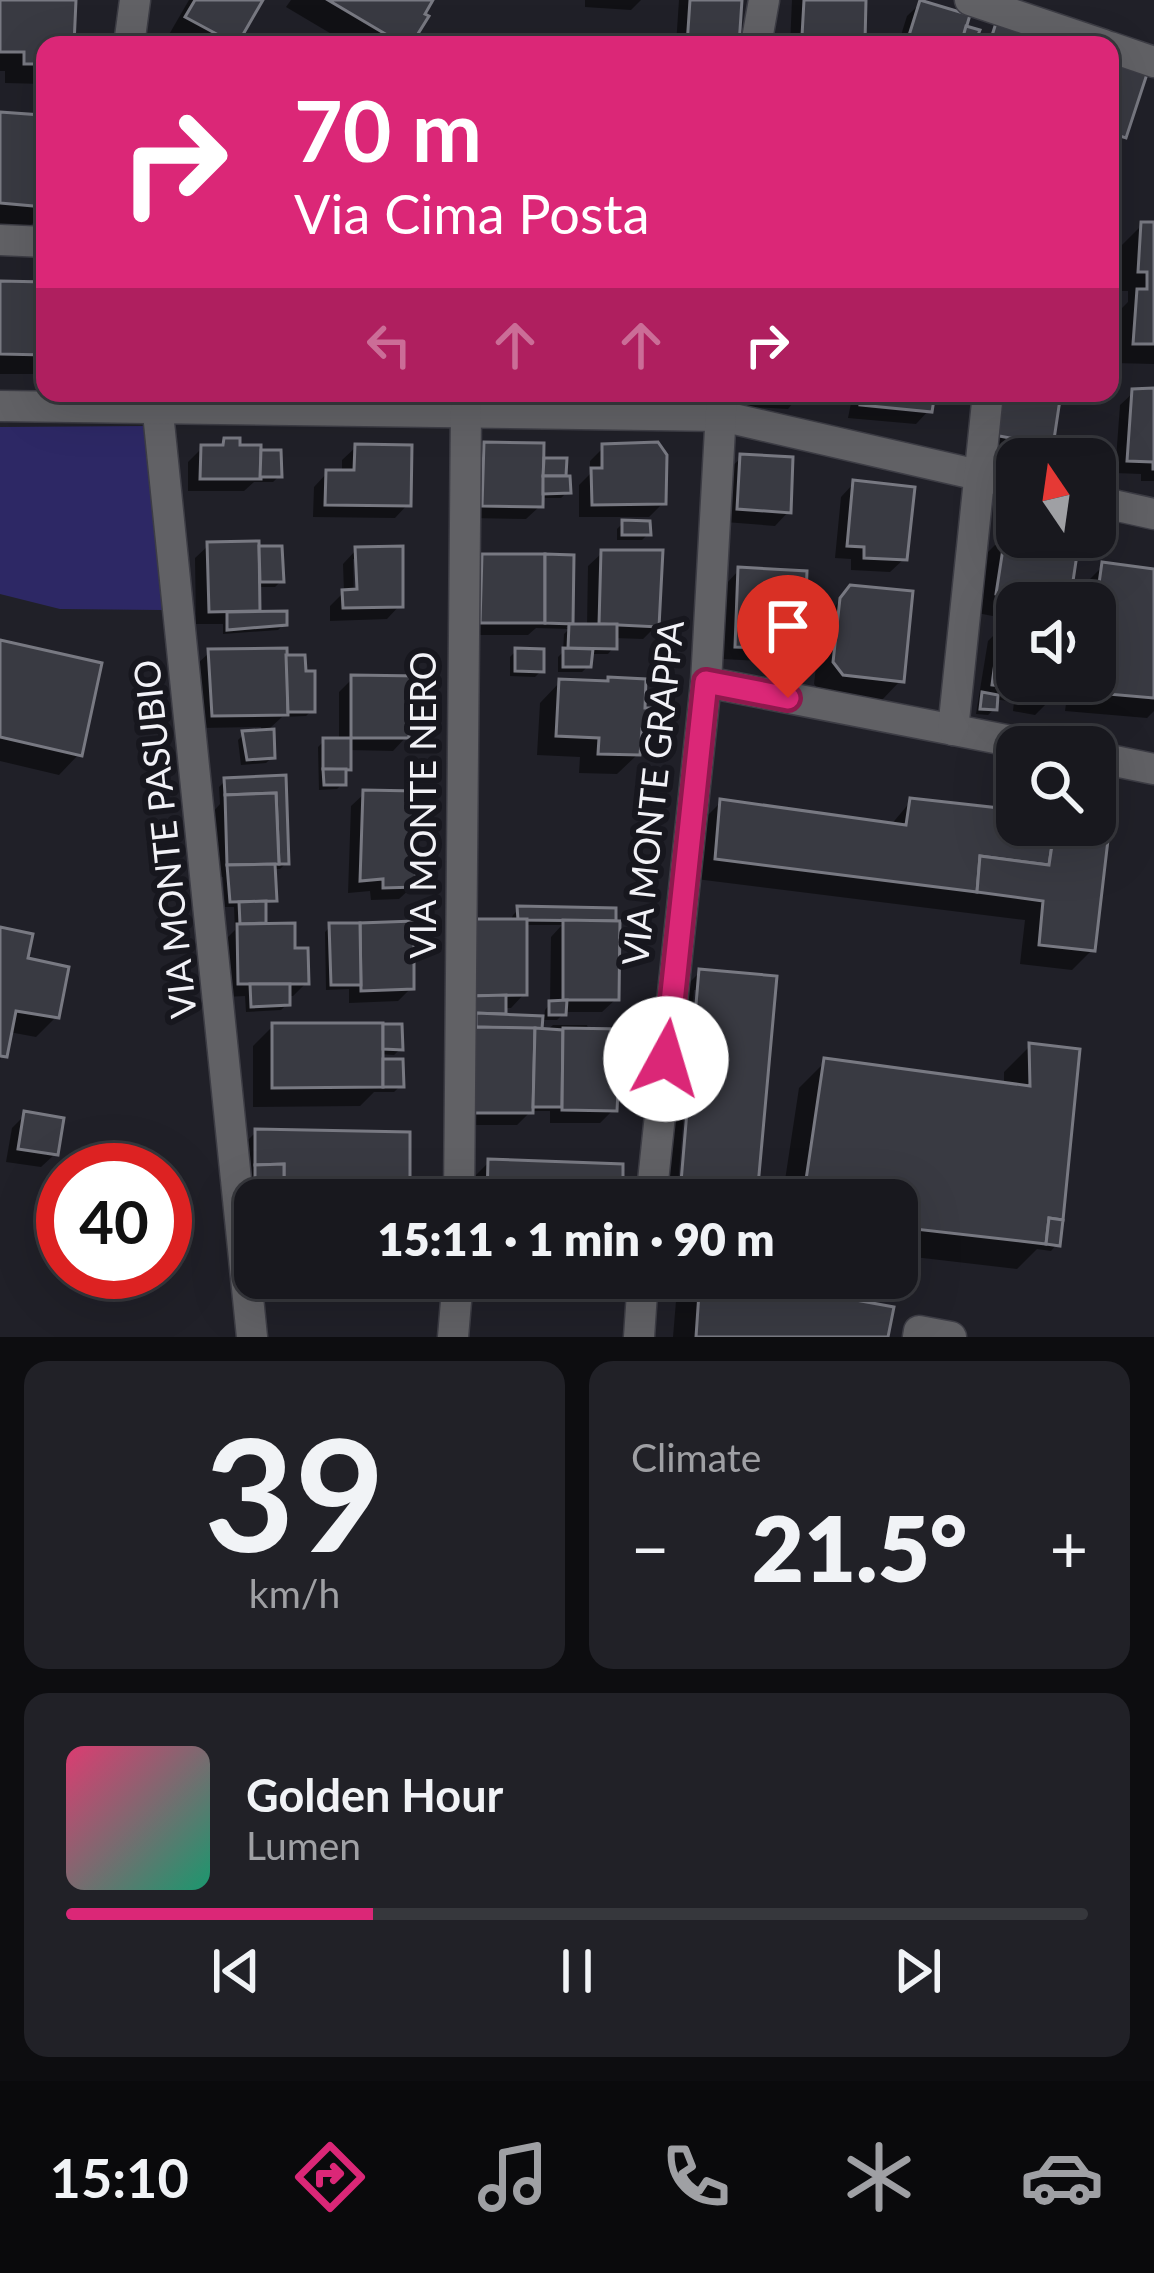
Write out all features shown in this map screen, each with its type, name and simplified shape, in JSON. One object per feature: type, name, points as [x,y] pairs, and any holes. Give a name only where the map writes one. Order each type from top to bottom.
[{"type":"street","points":[[130,36],[135,0]]},
{"type":"street","points":[[758,36],[764,0]]},
{"type":"street","points":[[970,0],[1057,14],[1091,36]]},
{"type":"street","points":[[1119,50],[1154,62]]},
{"type":"street","points":[[0,240],[36,242]]},
{"type":"street","points":[[0,406],[90,402]]},
{"type":"street","name":"VIA MONTE PASUBIO","points":[[158,402],[241,1179]]},
{"type":"street","points":[[242,402],[466,410],[722,404],[996,480]]},
{"type":"street","points":[[953,730],[987,402]]},
{"type":"street","name":"VIA MONTE GRAPPA","points":[[653,1179],[706,682],[722,404]]},
{"type":"street","name":"VIA MONTE NERO","points":[[459,1179],[466,410]]},
{"type":"street","points":[[1116,506],[1154,514]]},
{"type":"street","points":[[706,682],[996,738]]},
{"type":"street","points":[[1116,761],[1154,769]]},
{"type":"street","name":"VIA MONTE PASUBIO","points":[[252,1299],[252,1337]]},
{"type":"street","points":[[454,1337],[457,1299]]},
{"type":"street","points":[[639,1337],[642,1299]]},
{"type":"street","points":[[918,1337],[919,1331],[951,1337]]},
{"type":"shaded area","points":[[145,426],[162,610],[60,609],[0,594],[0,427]]},
{"type":"building","points":[[0,0],[76,0],[74,36],[36,36],[36,64],[24,64],[24,52],[0,52]]},
{"type":"building","points":[[195,0],[263,0],[242,36],[220,36],[185,17]]},
{"type":"building","points":[[328,0],[433,0],[417,36],[389,36]]},
{"type":"building","points":[[690,0],[742,0],[740,36],[688,36]]},
{"type":"building","points":[[804,0],[866,0],[865,36],[802,36]]},
{"type":"building","points":[[920,0],[970,15],[964,36],[909,36]]},
{"type":"building","points":[[996,23],[1036,36],[992,36]]},
{"type":"building","points":[[966,26],[980,30],[978,36],[963,36]]},
{"type":"building","points":[[1119,63],[1148,71],[1126,138],[1119,136]]},
{"type":"building","points":[[0,112],[36,115],[36,206],[0,203]]},
{"type":"building","points":[[1141,222],[1154,222],[1154,344],[1133,344],[1137,289],[1147,289],[1147,272],[1138,272]]},
{"type":"building","points":[[0,281],[36,282],[36,355],[0,354]]},
{"type":"building","points":[[1154,388],[1153,469],[1153,462],[1127,461],[1132,389]]},
{"type":"building","points":[[860,402],[934,402],[932,412]]},
{"type":"building","points":[[1000,402],[1060,402],[1054,438],[994,435]]},
{"type":"building","points":[[224,438],[240,438],[240,445],[261,445],[261,479],[200,479],[201,445],[223,445]]},
{"type":"building","points":[[484,442],[544,443],[543,507],[482,506]]},
{"type":"building","points":[[658,442],[667,455],[666,504],[592,505],[591,468],[602,468],[602,444]]},
{"type":"building","points":[[355,444],[412,445],[411,506],[325,505],[326,470],[354,470]]},
{"type":"building","points":[[261,450],[281,450],[282,477],[260,477]]},
{"type":"building","points":[[740,454],[793,457],[791,513],[737,509]]},
{"type":"building","points":[[544,458],[567,458],[566,476],[543,476]]},
{"type":"building","points":[[543,476],[570,476],[571,493],[543,494]]},
{"type":"building","points":[[853,480],[915,487],[907,560],[864,558],[864,547],[847,546]]},
{"type":"building","points":[[622,520],[650,521],[651,535],[622,535]]},
{"type":"building","points":[[259,541],[260,611],[209,612],[207,542]]},
{"type":"building","points":[[259,546],[282,546],[284,582],[260,582]]},
{"type":"building","points":[[403,546],[403,607],[343,608],[342,590],[357,589],[355,547]]},
{"type":"building","points":[[601,550],[663,550],[659,627],[599,624]]},
{"type":"building","points":[[482,554],[545,554],[545,623],[480,623]]},
{"type":"building","points":[[545,554],[574,555],[573,624],[545,623]]},
{"type":"building","points":[[1002,558],[1076,558],[1073,582],[998,582]]},
{"type":"building","points":[[1102,562],[1154,569],[1154,698],[1116,695],[1116,582],[1099,582]]},
{"type":"building","points":[[738,567],[807,571],[805,620],[797,620],[797,649],[735,647]]},
{"type":"building","points":[[850,585],[913,591],[904,682],[843,675],[833,662],[840,598]]},
{"type":"building","points":[[287,611],[287,625],[227,630],[227,612]]},
{"type":"building","points":[[569,624],[617,624],[617,649],[568,648]]},
{"type":"building","points":[[0,640],[102,663],[82,756],[0,737]]},
{"type":"building","points":[[287,648],[288,715],[212,716],[208,649]]},
{"type":"building","points":[[515,648],[544,649],[544,672],[515,671]]},
{"type":"building","points":[[563,648],[593,649],[591,667],[563,667]]},
{"type":"building","points":[[286,655],[305,655],[306,671],[315,671],[315,712],[288,712]]},
{"type":"building","points":[[351,675],[419,676],[419,707],[409,706],[409,738],[351,738]]},
{"type":"building","points":[[608,677],[646,679],[649,729],[642,729],[640,755],[598,754],[599,738],[556,736],[559,679],[608,681]]},
{"type":"building","points":[[982,692],[996,695],[997,710],[980,709]]},
{"type":"building","points":[[274,729],[275,758],[247,760],[242,731]]},
{"type":"building","points":[[323,738],[351,738],[351,770],[323,769]]},
{"type":"building","points":[[323,769],[346,769],[346,785],[324,785]]},
{"type":"building","points":[[286,775],[289,864],[279,864],[276,793],[225,795],[224,778]]},
{"type":"building","points":[[363,790],[416,791],[416,887],[383,888],[383,879],[360,881]]},
{"type":"building","points":[[276,793],[279,864],[227,865],[225,795]]},
{"type":"building","points":[[910,798],[996,808],[996,846],[1052,846],[1049,865],[980,856],[977,892],[715,859],[720,799],[906,825]]},
{"type":"building","points":[[1052,846],[1107,846],[1095,951],[1039,945],[1043,901],[977,892],[980,856],[1049,865]]},
{"type":"building","points":[[275,864],[277,901],[230,902],[227,865]]},
{"type":"building","points":[[266,901],[266,923],[240,924],[239,902]]},
{"type":"building","points":[[517,906],[616,908],[616,921],[518,920]]},
{"type":"building","points":[[475,919],[527,919],[527,995],[474,996]]},
{"type":"building","points":[[563,920],[620,921],[619,1000],[563,1000]]},
{"type":"building","points":[[414,921],[414,989],[361,991],[360,923]]},
{"type":"building","points":[[295,923],[295,948],[308,948],[309,984],[238,984],[237,924]]},
{"type":"building","points":[[329,923],[360,923],[361,985],[331,985]]},
{"type":"building","points":[[0,927],[33,934],[28,958],[69,967],[59,1018],[16,1011],[7,1057],[0,1056]]},
{"type":"building","points":[[699,969],[777,976],[759,1179],[681,1179]]},
{"type":"building","points":[[250,984],[290,984],[290,1005],[251,1007]]},
{"type":"building","points":[[506,995],[506,1014],[470,1013],[470,996]]},
{"type":"building","points":[[567,1000],[566,1015],[549,1015],[549,1001]]},
{"type":"building","points":[[476,1013],[543,1016],[542,1029],[476,1027]]},
{"type":"building","points":[[272,1023],[383,1023],[383,1087],[272,1088]]},
{"type":"building","points":[[383,1024],[402,1024],[403,1050],[383,1049]]},
{"type":"building","points":[[469,1027],[535,1028],[533,1113],[468,1113]]},
{"type":"building","points":[[535,1028],[563,1030],[562,1107],[533,1107]]},
{"type":"building","points":[[563,1028],[621,1029],[617,1111],[562,1110]]},
{"type":"building","points":[[1029,1043],[1080,1049],[1063,1220],[1049,1218],[1046,1244],[918,1229],[918,1179],[806,1179],[824,1058],[1030,1086]]},
{"type":"building","points":[[383,1059],[403,1059],[404,1087],[383,1087]]},
{"type":"building","points":[[24,1111],[64,1118],[60,1143],[36,1143],[36,1152],[18,1149]]},
{"type":"building","points":[[255,1129],[410,1132],[410,1179],[284,1179],[284,1164],[255,1165]]},
{"type":"building","points":[[488,1159],[623,1164],[623,1179],[488,1179]]},
{"type":"building","points":[[284,1164],[284,1179],[255,1179],[255,1165]]},
{"type":"building","points":[[1049,1218],[1063,1220],[1060,1246],[1046,1244]]},
{"type":"building","points":[[699,1299],[850,1299],[894,1307],[888,1337],[696,1337]]},
{"type":"route","points":[[666,1059],[706,682],[788,698]]}]
